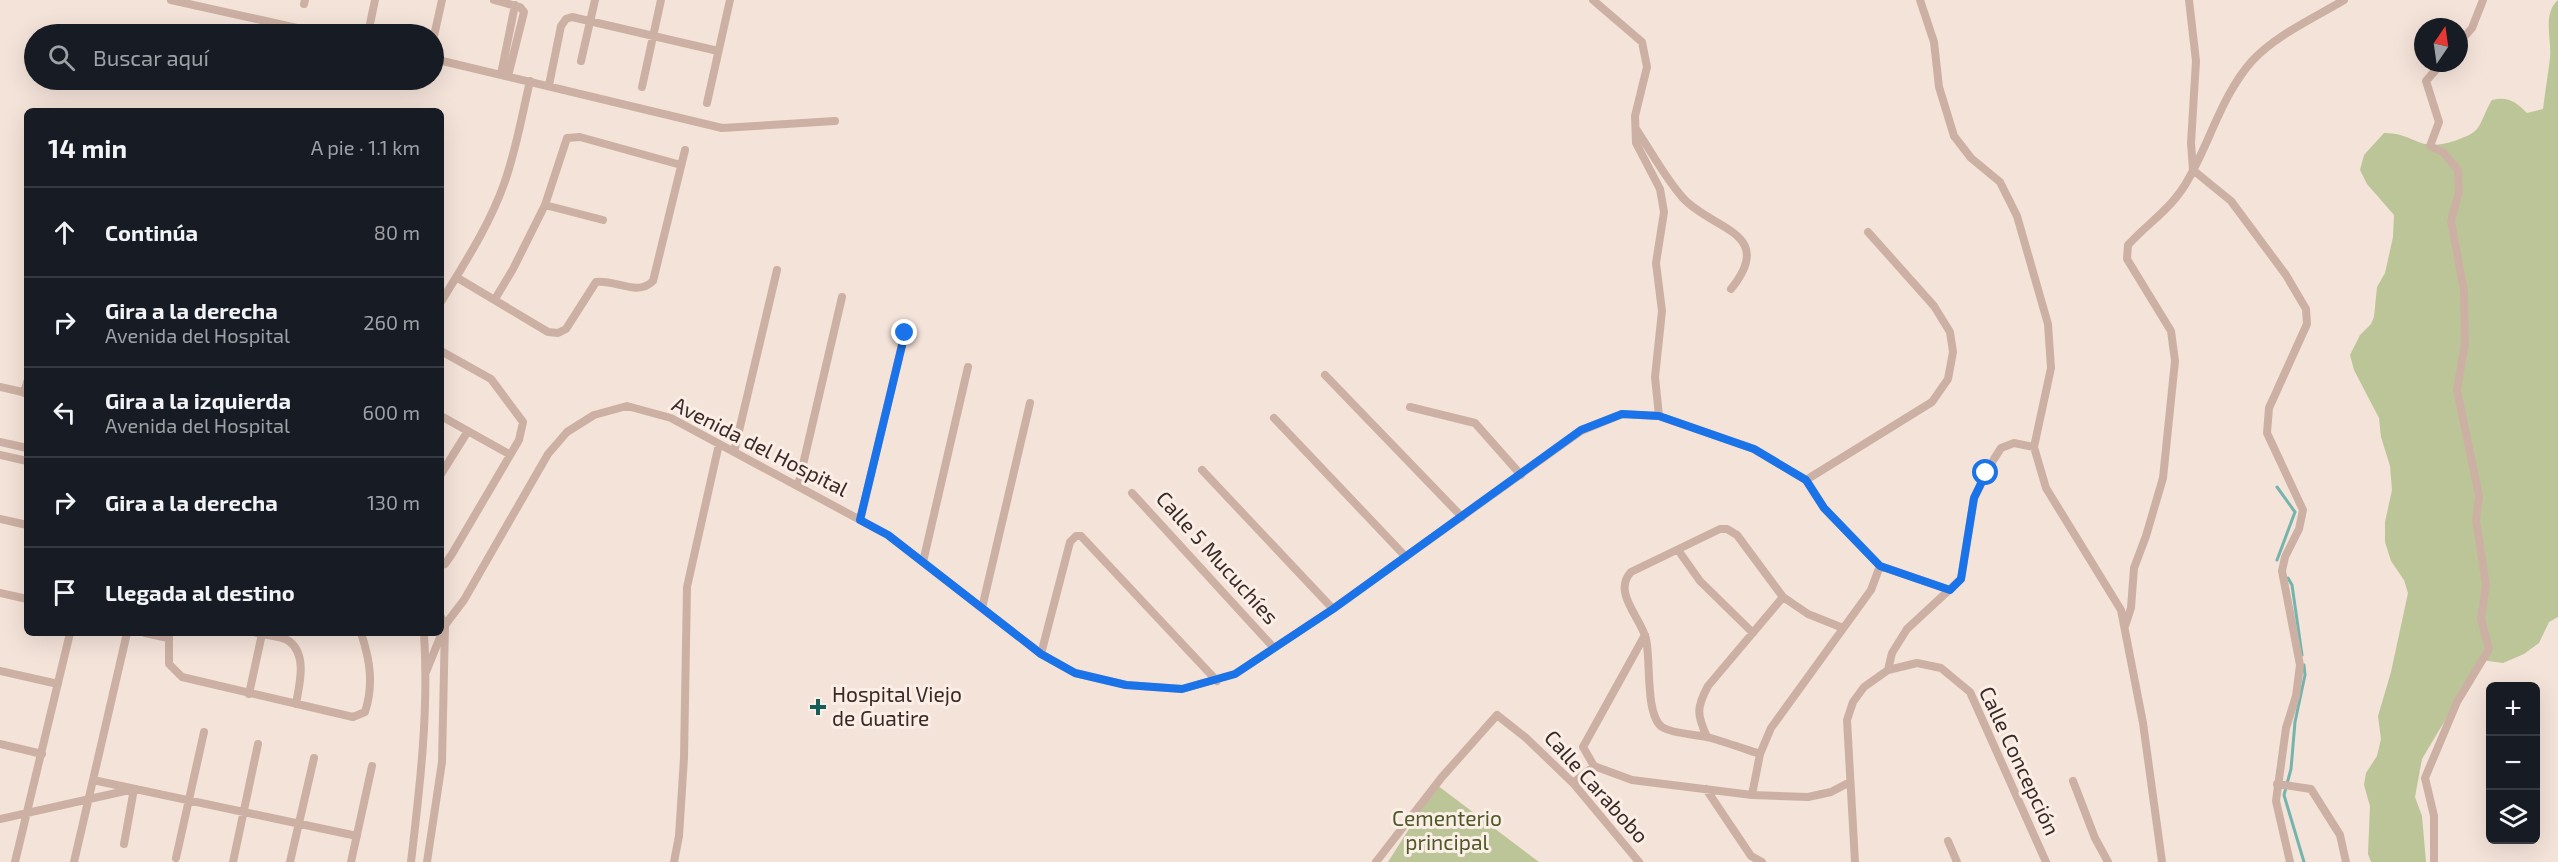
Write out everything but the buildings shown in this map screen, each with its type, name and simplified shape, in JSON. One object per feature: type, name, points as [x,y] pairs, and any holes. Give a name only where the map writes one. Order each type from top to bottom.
[{"type":"street","points":[[171,0],[279,24]]},
{"type":"street","points":[[370,24],[375,0]]},
{"type":"street","points":[[436,24],[441,0]]},
{"type":"street","points":[[494,0],[515,5],[505,75]]},
{"type":"street","points":[[581,61],[595,0]]},
{"type":"street","points":[[642,87],[661,0]]},
{"type":"street","points":[[707,103],[730,0]]},
{"type":"street","points":[[1593,0],[1642,42],[1647,66],[1635,116],[1636,143],[1660,189],[1664,212],[1656,263],[1662,311],[1655,376],[1659,416]]},
{"type":"street","points":[[1920,0],[1934,42],[1939,87],[1954,136],[1971,158],[2000,183],[2017,216],[2048,324],[2051,368],[2034,447],[2046,488],[2065,521],[2105,580],[2121,610],[2143,723],[2162,862]]},
{"type":"street","points":[[2189,0],[2196,61],[2191,143],[2193,170],[2231,201],[2286,275],[2306,309],[2307,324],[2269,408],[2267,433],[2303,510],[2299,530],[2285,557],[2282,570],[2300,665],[2296,696],[2286,728],[2276,801],[2290,862]]},
{"type":"street","points":[[2124,626],[2131,608],[2134,568],[2163,477],[2175,361],[2171,331],[2127,259],[2128,245],[2142,230],[2171,207],[2193,170],[2235,83],[2254,60],[2275,42],[2344,0]]},
{"type":"street","points":[[2468,33],[2483,0]]},
{"type":"street","points":[[549,85],[561,26],[566,19],[572,17],[718,51]]},
{"type":"street","points":[[444,61],[722,128],[835,121]]},
{"type":"street","points":[[2434,72],[2426,81],[2439,122],[2430,146],[2444,153],[2458,170],[2459,192],[2451,221],[2464,291],[2465,343],[2457,390],[2479,496],[2476,520],[2486,585],[2481,619],[2489,649],[2457,702],[2426,778],[2434,816],[2434,862]]},
{"type":"street","points":[[444,297],[488,224],[505,183],[530,81]]},
{"type":"street","points":[[1636,128],[1683,198],[1744,241],[1747,259],[1741,276],[1731,290]]},
{"type":"street","points":[[495,299],[513,269],[545,205],[564,142],[572,136],[681,165]]},
{"type":"street","points":[[456,277],[548,332],[558,333],[566,329],[596,282],[612,282],[637,289],[648,286],[653,281],[685,150]]},
{"type":"street","points":[[545,205],[603,220]]},
{"type":"street","points":[[1806,480],[1932,402],[1948,379],[1953,352],[1950,332],[1934,306],[1869,232]]},
{"type":"street","points":[[734,452],[777,270]]},
{"type":"street","points":[[798,486],[842,297]]},
{"type":"street","points":[[860,520],[905,333]]},
{"type":"street","points":[[444,353],[490,380],[521,418],[523,429],[444,564]]},
{"type":"street","points":[[923,562],[968,367]]},
{"type":"street","points":[[1325,375],[1462,517]]},
{"type":"street","points":[[0,387],[24,393]]},
{"type":"street","points":[[982,608],[1030,404]]},
{"type":"street","name":"Avenida del Hospital","points":[[444,620],[464,600],[548,454],[567,432],[594,415],[627,406],[671,418],[888,535],[1041,654],[1075,673],[1126,685],[1182,689],[1235,674],[1333,609],[1581,430],[1622,414],[1659,416],[1754,449],[1806,480],[1824,508],[1880,566],[1950,590]]},
{"type":"street","points":[[1410,407],[1475,423],[1521,475]]},
{"type":"street","points":[[444,418],[509,454]]},
{"type":"street","points":[[1274,418],[1406,557]]},
{"type":"street","points":[[444,469],[468,431]]},
{"type":"street","points":[[0,442],[24,447]]},
{"type":"street","points":[[1855,862],[1847,720],[1853,702],[1864,687],[1888,670],[1892,653],[1907,629],[1961,579],[1974,498],[2001,448],[2014,443],[2034,447]]},
{"type":"street","points":[[674,862],[679,836],[684,758],[687,587],[719,444]]},
{"type":"street","points":[[0,455],[24,460]]},
{"type":"street","points":[[1202,470],[1333,609]]},
{"type":"street","name":"Calle 5 Mucuchíes","points":[[1132,493],[1275,648]]},
{"type":"street","points":[[0,519],[24,524]]},
{"type":"street","points":[[1760,754],[1707,737],[1663,728],[1655,719],[1651,701],[1650,659],[1645,635],[1629,604],[1624,585],[1627,577],[1631,572],[1720,529],[1732,531],[1783,597],[1808,614],[1843,628]]},
{"type":"street","points":[[1041,654],[1070,542],[1081,536],[1216,681]]},
{"type":"street","points":[[1678,550],[1700,581],[1753,633]]},
{"type":"street","points":[[1752,795],[1760,754],[1771,728],[1871,590],[1880,566]]},
{"type":"street","points":[[0,593],[24,598]]},
{"type":"street","points":[[1707,737],[1698,718],[1700,701],[1708,686],[1783,597]]},
{"type":"street","points":[[1645,635],[1583,747],[1594,766],[1632,780],[1752,795],[1808,797],[1831,792],[1850,782]]},
{"type":"street","points":[[15,862],[69,636]]},
{"type":"street","points":[[74,862],[126,636]]},
{"type":"street","points":[[168,636],[169,664],[182,677],[353,717],[364,712],[371,692],[367,652],[362,636]]},
{"type":"street","points":[[249,694],[259,636]]},
{"type":"street","points":[[267,636],[290,642],[296,649],[302,671],[296,704]]},
{"type":"street","points":[[411,862],[422,771],[426,672],[424,636]]},
{"type":"street","name":"Avenida del Hospital","points":[[426,672],[438,636]]},
{"type":"street","points":[[427,862],[442,762],[442,636]]},
{"type":"street","name":"Calle Concepción","points":[[1888,670],[1917,663],[1941,668],[1971,692],[2046,862]]},
{"type":"street","points":[[0,671],[58,684]]},
{"type":"street","name":"Calle Carabobo","points":[[1376,862],[1442,777],[1497,715],[1525,737],[1573,783],[1639,862]]},
{"type":"street","points":[[176,858],[204,732]]},
{"type":"street","points":[[0,744],[42,754]]},
{"type":"street","points":[[233,862],[258,744]]},
{"type":"street","points":[[290,862],[314,758]]},
{"type":"street","points":[[351,862],[372,766]]},
{"type":"street","points":[[1573,783],[1594,766]]},
{"type":"street","points":[[93,780],[357,836]]},
{"type":"street","points":[[2073,781],[2095,838],[2108,862]]},
{"type":"street","points":[[2278,784],[2311,789],[2340,835],[2346,862]]},
{"type":"street","points":[[2,817],[26,817],[134,789]]},
{"type":"street","points":[[124,844],[134,789]]},
{"type":"street","points":[[1706,789],[1751,856],[1762,862]]},
{"type":"street","points":[[1948,840],[1957,862]]},
{"type":"green space","points":[[2558,0],[2558,617],[2549,622],[2539,643],[2524,654],[2503,663],[2481,660],[2422,759],[2415,797],[2422,816],[2426,862],[2371,862],[2368,854],[2370,806],[2364,785],[2366,773],[2377,756],[2381,739],[2378,716],[2391,672],[2408,593],[2404,580],[2391,561],[2385,542],[2385,522],[2392,490],[2390,466],[2381,437],[2379,418],[2354,370],[2350,355],[2360,335],[2371,324],[2374,317],[2377,287],[2385,273],[2393,237],[2394,215],[2367,184],[2360,170],[2364,155],[2384,133],[2404,136],[2425,144],[2444,144],[2475,131],[2492,100],[2511,101],[2527,113],[2543,109],[2550,58],[2550,12]]},
{"type":"green space","name":"Cementerio principal","points":[[1437,785],[1539,862],[1388,862]]},
{"type":"waterway","points":[[2277,487],[2295,512],[2277,560]]},
{"type":"waterway","points":[[2288,578],[2292,585],[2302,655]]},
{"type":"waterway","points":[[2304,665],[2305,675],[2295,722],[2291,769],[2284,795],[2304,862]]},
{"type":"place","name":"Hospital Viejo de Guatire","points":[[818,707]]},
{"type":"route","points":[[905,333],[860,520],[888,535],[1041,654],[1075,673],[1126,685],[1182,689],[1235,674],[1333,609],[1581,430],[1622,414],[1659,416],[1754,449],[1806,480],[1824,508],[1880,566],[1950,590],[1961,579],[1974,498],[1986,473]]}]
